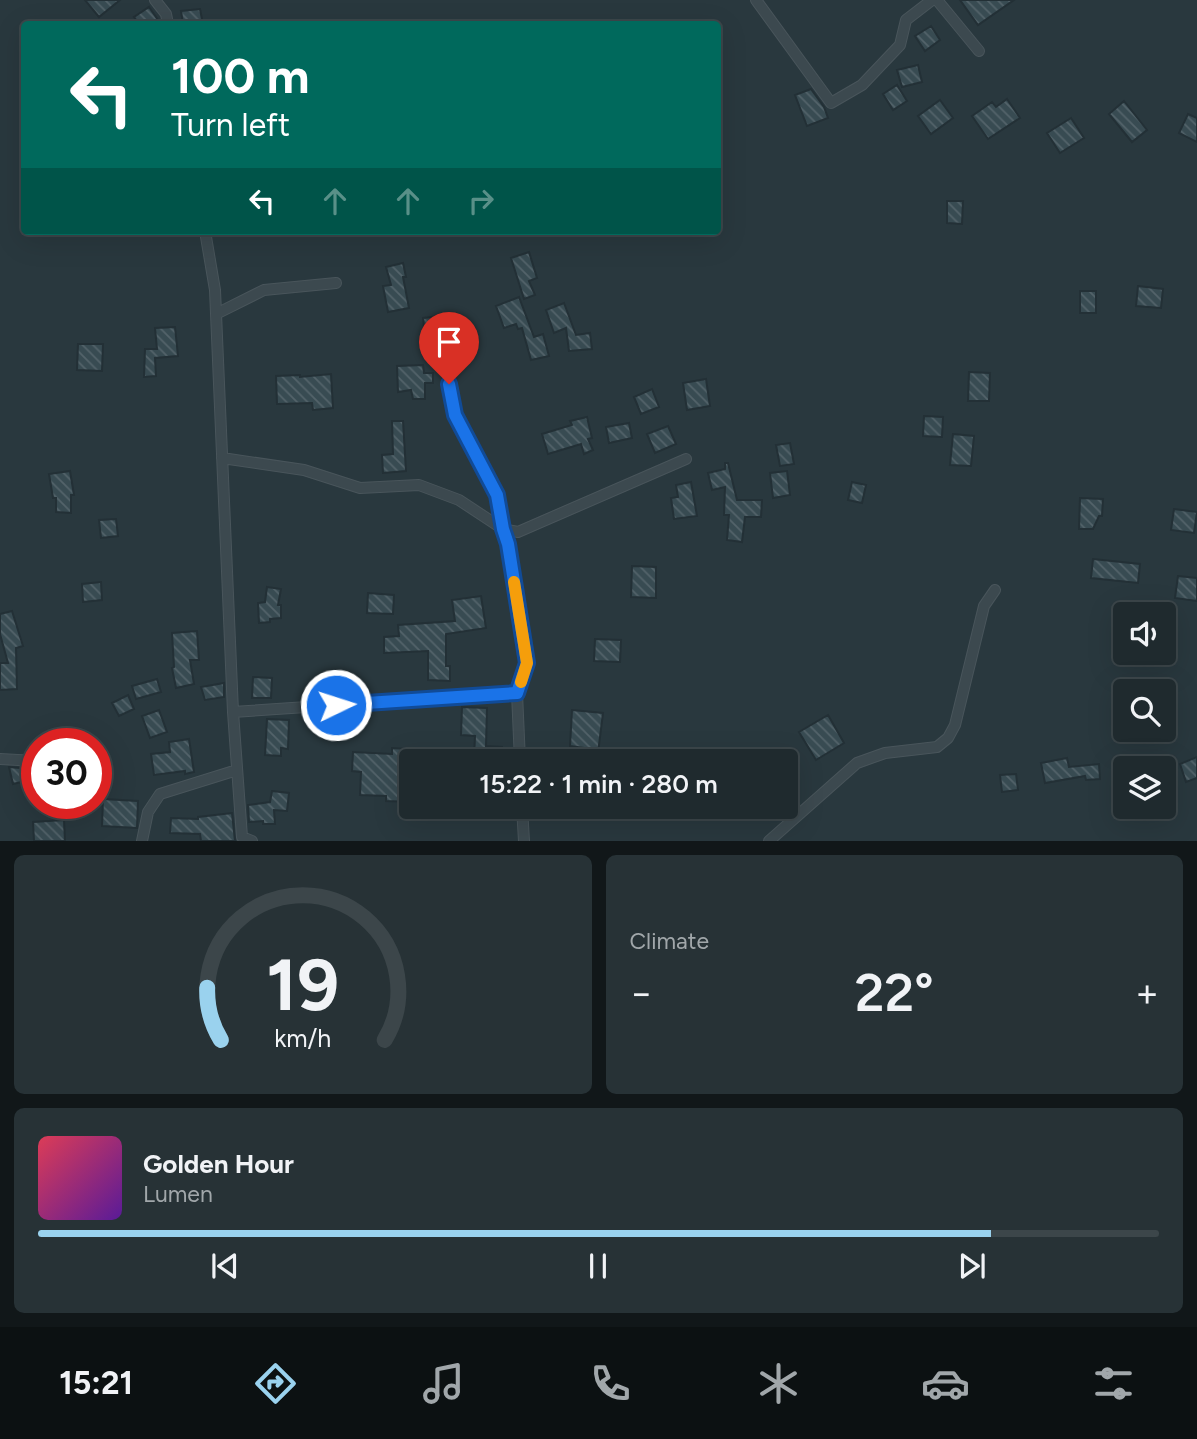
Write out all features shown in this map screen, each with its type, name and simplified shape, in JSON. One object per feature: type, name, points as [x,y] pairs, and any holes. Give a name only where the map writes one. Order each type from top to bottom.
[{"type":"street","points":[[155,0],[166,14],[167,21]]},
{"type":"street","points":[[756,0],[831,103],[862,85],[900,45],[906,20],[934,0],[979,51]]},
{"type":"street","points":[[206,235],[215,290],[233,712],[242,837],[252,841]]},
{"type":"street","points":[[216,314],[264,290],[336,283]]},
{"type":"street","points":[[449,384],[455,415],[497,495],[508,544],[527,663],[517,693],[519,749]]},
{"type":"street","points":[[222,458],[304,470],[360,488],[419,485],[459,500],[503,529],[518,532],[686,459]]},
{"type":"street","points":[[769,841],[858,762],[885,753],[937,747],[948,738],[955,725],[985,606],[995,590]]},
{"type":"street","points":[[233,712],[517,693]]},
{"type":"street","points":[[0,759],[21,760]]},
{"type":"street","points":[[142,841],[148,812],[160,794],[237,770]]},
{"type":"street","points":[[523,819],[524,841]]},
{"type":"building","points":[[85,0],[120,0],[99,17]]},
{"type":"building","points":[[960,0],[1014,0],[978,25]]},
{"type":"building","points":[[149,7],[158,20],[137,21],[134,17]]},
{"type":"building","points":[[200,9],[202,21],[183,21],[181,11]]},
{"type":"building","points":[[931,26],[940,40],[925,51],[915,36]]},
{"type":"building","points":[[918,65],[922,82],[902,87],[897,70]]},
{"type":"building","points":[[897,85],[907,101],[893,110],[883,94]]},
{"type":"building","points":[[811,89],[824,107],[828,118],[807,126],[795,95]]},
{"type":"building","points":[[1007,99],[1020,118],[988,139],[972,116],[992,102],[996,107]]},
{"type":"building","points":[[940,100],[953,118],[931,134],[918,116]]},
{"type":"building","points":[[1124,101],[1147,130],[1132,142],[1109,114]]},
{"type":"building","points":[[1188,114],[1197,118],[1197,142],[1179,133]]},
{"type":"building","points":[[1071,118],[1084,138],[1060,153],[1047,133]]},
{"type":"building","points":[[947,201],[963,201],[962,224],[947,223]]},
{"type":"building","points":[[529,252],[537,278],[529,281],[535,295],[524,299],[511,258]]},
{"type":"building","points":[[403,263],[409,308],[388,312],[383,286],[391,285],[386,267]]},
{"type":"building","points":[[1138,286],[1163,289],[1161,308],[1136,306]]},
{"type":"building","points":[[1080,291],[1096,291],[1096,313],[1080,313]]},
{"type":"building","points":[[519,297],[534,337],[543,334],[549,356],[531,360],[522,328],[518,329],[516,324],[504,328],[496,306]]},
{"type":"building","points":[[564,303],[576,335],[590,333],[592,349],[569,351],[566,328],[554,333],[546,310]]},
{"type":"building","points":[[441,316],[445,350],[427,353],[423,318]]},
{"type":"building","points":[[175,327],[178,356],[155,358],[156,376],[144,377],[145,349],[157,349],[155,328]]},
{"type":"building","points":[[78,344],[103,344],[102,371],[77,370]]},
{"type":"building","points":[[423,365],[424,373],[433,373],[433,383],[425,383],[425,399],[413,399],[411,390],[398,392],[397,366]]},
{"type":"building","points":[[969,372],[990,373],[989,401],[968,401]]},
{"type":"building","points":[[331,374],[333,408],[313,410],[312,403],[277,404],[276,376]]},
{"type":"building","points":[[706,379],[710,406],[687,410],[683,383]]},
{"type":"building","points":[[652,389],[659,407],[641,414],[634,397]]},
{"type":"building","points":[[924,416],[943,417],[942,437],[923,436]]},
{"type":"building","points":[[587,417],[592,438],[588,439],[593,450],[584,454],[581,444],[548,454],[542,434],[572,425],[570,421]]},
{"type":"building","points":[[392,421],[403,421],[406,471],[383,473],[382,455],[393,454]]},
{"type":"building","points":[[629,423],[632,438],[609,443],[606,427]]},
{"type":"building","points":[[668,426],[676,444],[655,453],[647,434]]},
{"type":"building","points":[[953,434],[974,436],[971,466],[950,465]]},
{"type":"building","points":[[790,443],[794,464],[780,466],[776,445]]},
{"type":"building","points":[[725,463],[728,463],[737,500],[762,500],[761,517],[745,517],[742,542],[727,540],[729,515],[724,515],[725,487],[712,490],[708,473],[725,469]]},
{"type":"building","points":[[70,471],[74,495],[71,495],[71,513],[56,512],[56,498],[53,498],[49,474]]},
{"type":"building","points":[[787,471],[790,495],[773,498],[770,473]]},
{"type":"building","points":[[691,482],[697,516],[674,519],[671,498],[678,497],[676,485]]},
{"type":"building","points":[[852,482],[866,485],[862,503],[848,500]]},
{"type":"building","points":[[1080,498],[1103,499],[1102,516],[1099,516],[1093,529],[1079,529]]},
{"type":"building","points":[[1174,509],[1197,512],[1194,533],[1171,530]]},
{"type":"building","points":[[116,519],[118,536],[101,538],[99,520]]},
{"type":"building","points":[[1093,559],[1140,564],[1138,583],[1091,578]]},
{"type":"building","points":[[632,566],[656,567],[656,598],[631,597]]},
{"type":"building","points":[[1178,576],[1197,578],[1197,601],[1175,598]]},
{"type":"building","points":[[101,582],[102,600],[83,602],[82,584]]},
{"type":"building","points":[[267,587],[281,589],[278,605],[281,605],[281,618],[259,623],[258,603],[265,602]]},
{"type":"building","points":[[368,593],[394,595],[393,614],[367,613]]},
{"type":"building","points":[[481,596],[486,628],[446,634],[446,666],[450,666],[450,681],[428,680],[428,651],[384,653],[384,637],[399,636],[398,625],[455,621],[452,600]]},
{"type":"building","points":[[12,611],[23,646],[16,648],[17,689],[0,690],[0,663],[8,663],[0,634],[0,614]]},
{"type":"building","points":[[197,631],[199,660],[190,660],[194,684],[176,688],[172,668],[172,633]]},
{"type":"building","points":[[595,639],[621,640],[620,662],[594,661]]},
{"type":"building","points":[[253,677],[272,678],[271,698],[252,698]]},
{"type":"building","points":[[157,679],[161,692],[136,699],[132,686]]},
{"type":"building","points":[[224,683],[224,697],[205,700],[201,687]]},
{"type":"building","points":[[128,695],[134,709],[119,716],[112,703]]},
{"type":"building","points":[[462,707],[487,708],[486,746],[502,749],[474,749],[475,736],[461,735]]},
{"type":"building","points":[[159,710],[167,732],[150,738],[142,716]]},
{"type":"building","points":[[572,710],[603,713],[598,749],[570,746]]},
{"type":"building","points":[[828,715],[844,743],[816,760],[799,732]]},
{"type":"building","points":[[267,719],[289,720],[288,749],[281,748],[281,756],[265,755]]},
{"type":"building","points":[[189,739],[194,772],[154,775],[151,754],[170,752],[169,742]]},
{"type":"building","points":[[392,748],[408,749],[399,749],[399,802],[386,801],[386,796],[360,795],[361,772],[352,771],[353,752],[392,754]]},
{"type":"building","points":[[1197,757],[1197,778],[1186,782],[1180,764]]},
{"type":"building","points":[[1067,758],[1069,767],[1099,764],[1100,779],[1086,780],[1085,776],[1045,783],[1041,763]]},
{"type":"building","points":[[9,767],[21,768],[21,782],[13,784]]},
{"type":"building","points":[[1016,774],[1018,790],[1002,792],[1000,775]]},
{"type":"building","points":[[272,791],[289,793],[287,811],[274,810],[275,824],[249,822],[248,805],[270,802]]},
{"type":"building","points":[[112,800],[138,801],[137,828],[102,826],[102,819],[112,819]]},
{"type":"building","points":[[232,813],[235,841],[201,841],[200,834],[170,833],[171,818],[198,819]]},
{"type":"building","points":[[64,820],[65,841],[34,841],[33,822]]},
{"type":"slow traffic","points":[[514,582],[527,663],[521,682]]},
{"type":"route","points":[[336,705],[517,693],[527,663],[508,544],[497,495],[455,415],[449,384]]}]
